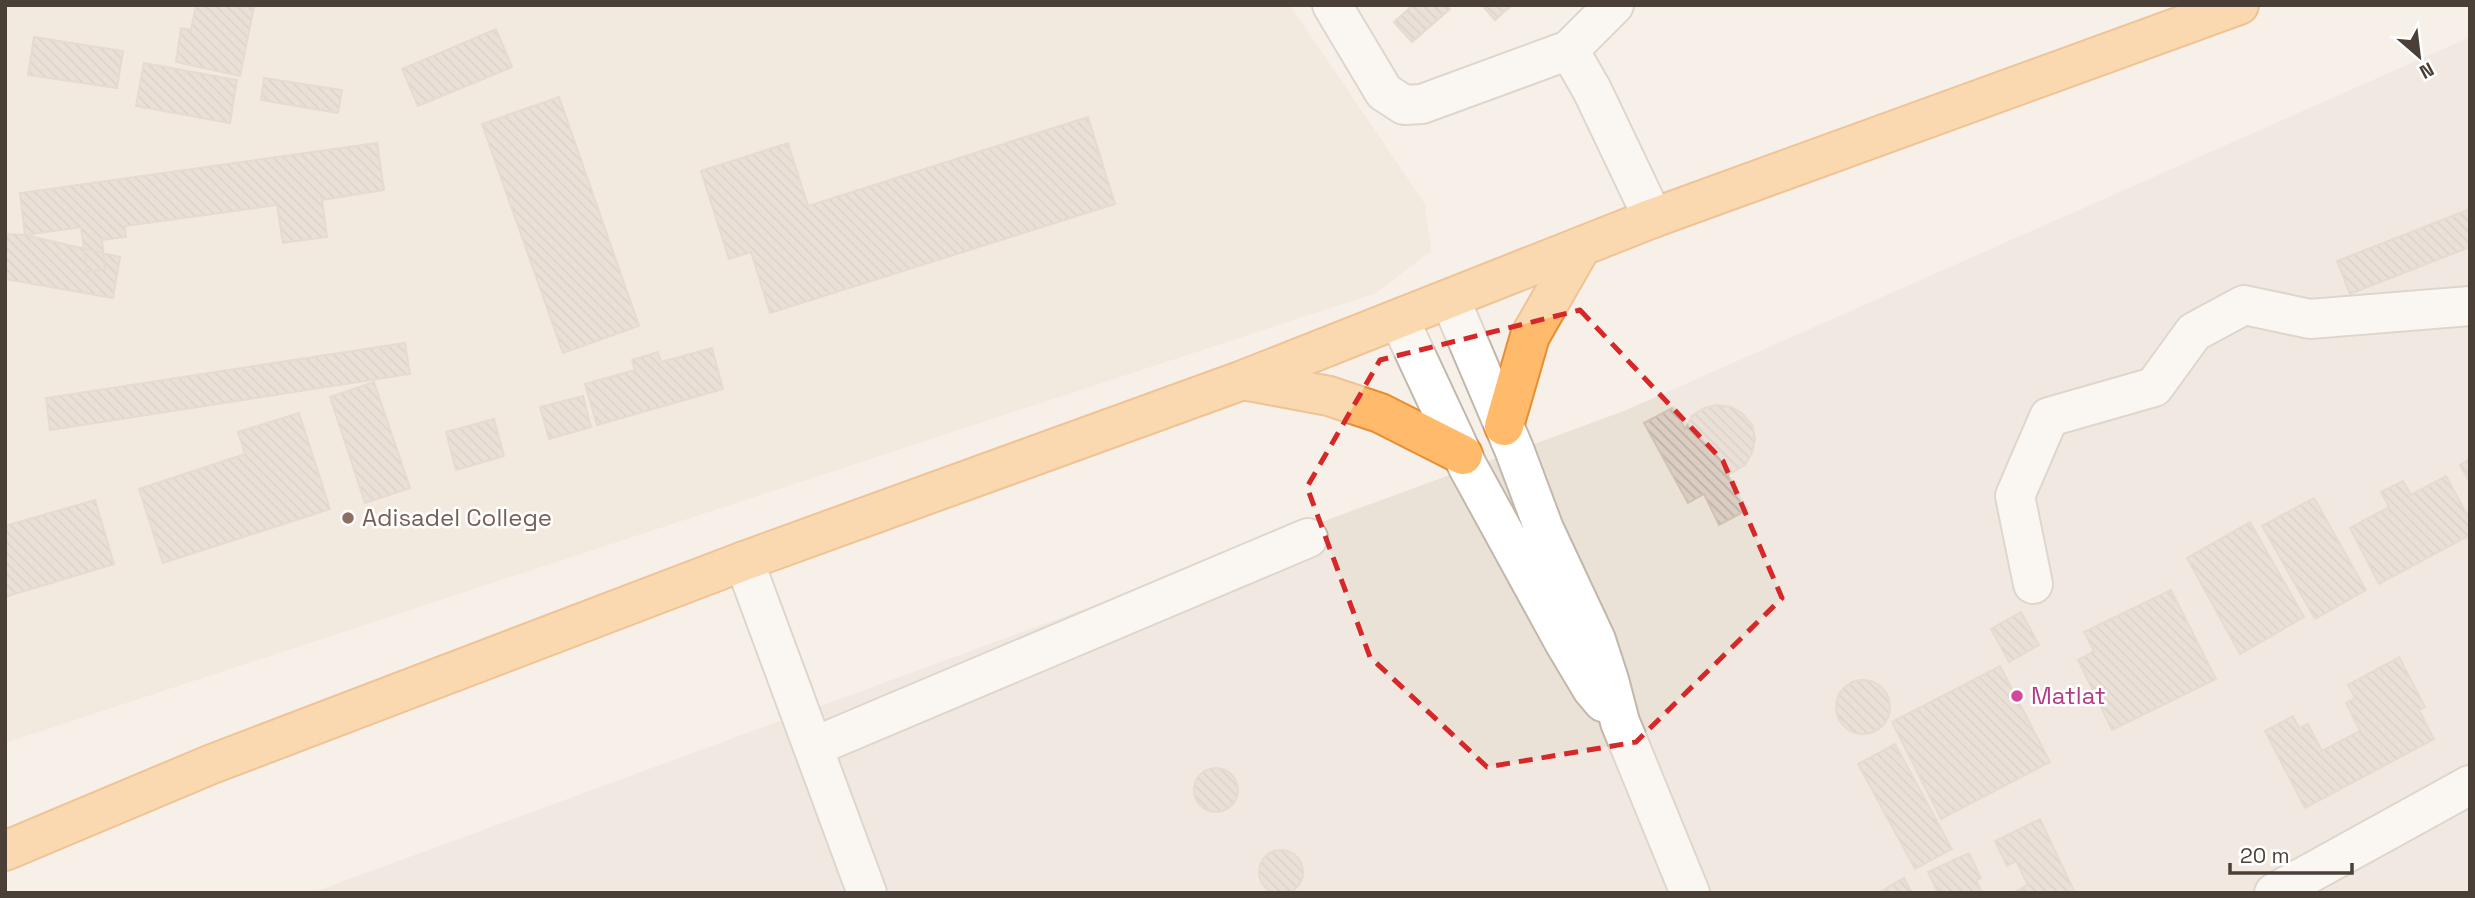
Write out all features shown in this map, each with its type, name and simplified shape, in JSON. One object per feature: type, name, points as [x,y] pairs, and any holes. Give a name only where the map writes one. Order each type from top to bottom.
[{"type":"highway","points":[[5,851],[212,764],[744,561],[1242,380],[1653,218],[2239,5]]},
{"type":"highway","points":[[1504,426],[1530,335],[1581,247]]},
{"type":"highway","points":[[1242,380],[1329,396],[1380,413],[1463,455]]},
{"type":"street","points":[[1332,5],[1384,92],[1404,105],[1422,104],[1569,50],[1614,5]]},
{"type":"street","points":[[1569,50],[1592,90],[1653,218]]},
{"type":"street","points":[[1450,299],[1545,529],[1596,640],[1620,722],[1690,893]]},
{"type":"street","points":[[2034,584],[2015,496],[2049,417],[2154,387],[2194,332],[2244,305],[2310,319],[2470,306]]},
{"type":"street","points":[[1399,319],[1463,455],[1504,534],[1592,689],[1620,722]]},
{"type":"street","points":[[813,747],[1308,538]]},
{"type":"street","points":[[744,561],[867,893]]},
{"type":"street","points":[[2274,893],[2470,785]]},
{"type":"highlighted area","points":[[1580,310],[1723,461],[1782,598],[1636,742],[1487,767],[1370,657],[1307,487],[1380,360]]},
{"type":"shaded area","name":"Adisadel College","points":[[5,5],[1290,5],[1425,204],[1431,251],[1376,293],[5,743]]},
{"type":"shaded area","points":[[2470,37],[2470,893],[311,893],[1624,411]]},
{"type":"building","points":[[196,5],[254,7],[240,76],[176,62],[181,28],[191,30]]},
{"type":"building","points":[[1413,5],[1446,5],[1450,9],[1412,42],[1394,22]]},
{"type":"building","points":[[1482,5],[1512,5],[1495,20]]},
{"type":"building","points":[[496,29],[512,67],[418,106],[402,69]]},
{"type":"building","points":[[34,37],[123,51],[117,88],[28,75]]},
{"type":"building","points":[[144,63],[237,80],[230,123],[136,106]]},
{"type":"building","points":[[264,78],[342,90],[338,113],[261,100]]},
{"type":"building","points":[[559,97],[639,326],[563,353],[482,124]]},
{"type":"building","points":[[1088,117],[1115,204],[770,313],[751,252],[729,259],[701,171],[788,143],[808,206]]},
{"type":"building","points":[[377,143],[384,190],[322,200],[327,237],[283,243],[277,205],[125,226],[126,237],[102,240],[105,269],[87,272],[81,227],[25,235],[20,193]]},
{"type":"building","points":[[2470,209],[2470,247],[2350,294],[2337,261]]},
{"type":"building","points":[[5,234],[25,235],[120,257],[113,298],[5,279]]},
{"type":"building","points":[[405,343],[410,374],[50,430],[46,398]]},
{"type":"building","points":[[712,348],[723,389],[597,425],[585,384],[635,370],[632,360],[658,352],[661,362]]},
{"type":"building","points":[[374,382],[410,488],[365,503],[330,397]]},
{"type":"building","points":[[583,396],[591,427],[549,439],[540,407]]},
{"type":"building","points":[[1717,405],[1731,407],[1743,414],[1752,425],[1755,439],[1752,453],[1745,465],[1728,475],[1747,510],[1719,525],[1704,494],[1688,503],[1644,423],[1674,407],[1685,429],[1692,416],[1704,408]]},
{"type":"building","points":[[299,413],[330,509],[163,563],[139,489],[245,454],[238,432]]},
{"type":"building","points":[[494,419],[504,456],[456,470],[446,432]]},
{"type":"building","points":[[2470,459],[2470,483],[2460,465]]},
{"type":"building","points":[[2446,476],[2470,520],[2470,535],[2379,584],[2350,528],[2389,507],[2381,492],[2403,481],[2411,495]]},
{"type":"building","points":[[2314,498],[2366,590],[2315,619],[2262,526]]},
{"type":"building","points":[[95,500],[114,564],[5,597],[5,526]]},
{"type":"building","points":[[2250,522],[2304,617],[2240,654],[2187,558]]},
{"type":"building","points":[[2171,590],[2216,679],[2112,730],[2078,660],[2094,651],[2084,632]]},
{"type":"building","points":[[2021,612],[2039,645],[2009,662],[1991,629]]},
{"type":"building","points":[[2399,657],[2425,707],[2419,710],[2434,739],[2305,808],[2265,731],[2293,716],[2299,728],[2308,724],[2322,751],[2360,731],[2346,703],[2355,698],[2348,685]]},
{"type":"building","points":[[2000,666],[2050,762],[1941,819],[1892,722]]},
{"type":"building","points":[[1863,680],[1882,688],[1890,707],[1882,726],[1863,734],[1844,726],[1836,707],[1844,688]]},
{"type":"building","points":[[1895,744],[1952,849],[1915,869],[1858,764]]},
{"type":"building","points":[[1216,768],[1232,774],[1238,790],[1232,806],[1216,812],[1200,806],[1194,790],[1200,774]]},
{"type":"building","points":[[2040,819],[2075,893],[2013,893],[2028,885],[2016,861],[2007,866],[1995,841]]},
{"type":"building","points":[[1281,850],[1297,856],[1303,872],[1297,888],[1281,894],[1265,888],[1259,872],[1265,856]]},
{"type":"building","points":[[1969,853],[1981,878],[1976,880],[1982,893],[1938,893],[1928,872]]},
{"type":"building","points":[[1904,878],[1912,893],[1878,893]]},
{"type":"place","name":"Adisadel College","points":[[348,518]]},
{"type":"place","name":"Matlat","points":[[2017,696]]}]
